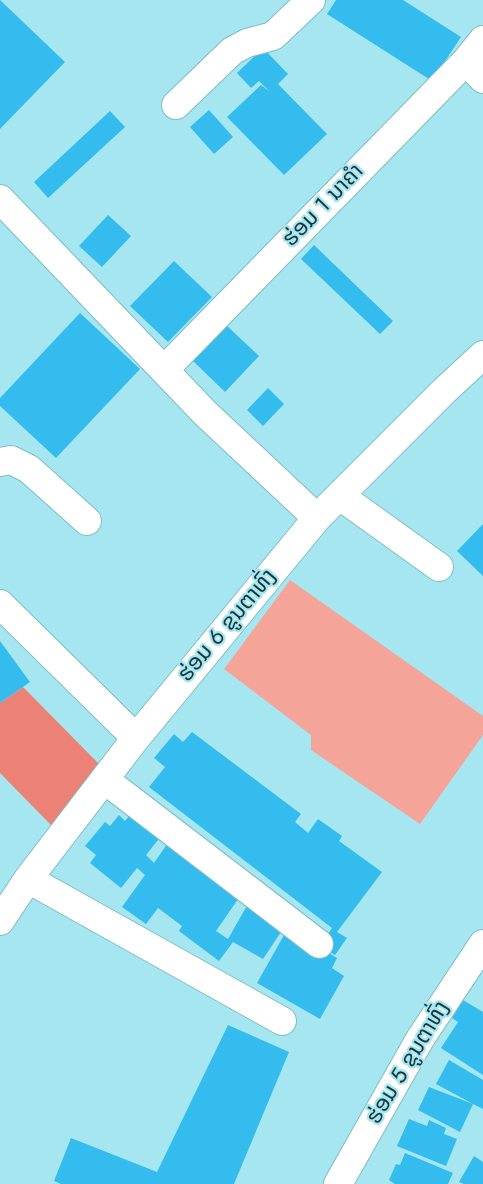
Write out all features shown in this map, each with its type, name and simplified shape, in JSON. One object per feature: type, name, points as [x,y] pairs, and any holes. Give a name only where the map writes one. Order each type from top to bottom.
[{"type":"street","points":[[176,105],[232,51],[246,43],[273,36],[311,0]]},
{"type":"street","name":"ຮ່ອມ 1 ນາຄຳ","points":[[164,370],[477,60]]},
{"type":"street","points":[[0,199],[205,413],[317,518]]},
{"type":"street","name":"ຮ່ອມ 6 ຂູນຕາທົ່ງ","points":[[0,921],[28,879],[136,738],[317,518],[483,355]]},
{"type":"street","points":[[0,462],[11,460],[29,469],[87,521]]},
{"type":"street","points":[[340,496],[439,567]]},
{"type":"street","points":[[0,604],[136,738]]},
{"type":"street","points":[[105,780],[319,945]]},
{"type":"street","points":[[28,879],[282,1021]]},
{"type":"street","name":"ຮ່ອມ 5 ຂູນຕາທົ່ງ","points":[[338,1184],[420,1039],[483,944]]},
{"type":"shaded area","points":[[290,580],[483,716],[483,735],[420,824],[311,750],[311,735],[224,669]]},
{"type":"shaded area","points":[[23,687],[100,765],[52,826],[0,773],[0,703]]},
{"type":"building","points":[[0,0],[65,62],[0,129]]},
{"type":"building","points":[[336,0],[403,0],[461,37],[432,81],[327,14]]},
{"type":"building","points":[[263,48],[288,74],[278,84],[327,134],[284,175],[227,117],[261,85],[270,92],[259,81],[251,88],[237,73]]},
{"type":"building","points":[[209,110],[233,137],[214,154],[190,127]]},
{"type":"building","points":[[110,111],[125,127],[48,198],[34,182]]},
{"type":"building","points":[[108,215],[131,236],[102,267],[79,246]]},
{"type":"building","points":[[314,245],[393,321],[380,334],[301,259]]},
{"type":"building","points":[[174,261],[212,297],[168,342],[130,306]]},
{"type":"building","points":[[80,313],[140,369],[56,458],[0,406],[0,398]]},
{"type":"building","points":[[226,325],[259,356],[225,392],[192,360]]},
{"type":"building","points":[[268,388],[284,404],[263,426],[247,410]]},
{"type":"building","points":[[483,524],[483,576],[457,551]]},
{"type":"building","points":[[0,641],[30,682],[0,703]]},
{"type":"building","points":[[192,732],[301,814],[295,822],[308,833],[318,819],[342,836],[339,841],[382,872],[337,932],[347,938],[335,955],[320,946],[332,928],[149,787],[165,767],[154,758],[174,734],[183,742]]},
{"type":"building","points":[[133,811],[162,835],[146,855],[154,863],[170,840],[243,892],[216,931],[228,939],[249,902],[285,926],[263,959],[233,942],[219,961],[179,931],[182,926],[158,908],[146,924],[122,907],[145,875],[137,868],[121,888],[90,863],[96,855],[85,846],[105,822],[110,826],[119,815],[125,821]]},
{"type":"building","points":[[288,928],[337,958],[332,968],[344,976],[320,1019],[257,983]]},
{"type":"building","points":[[463,1000],[483,1012],[483,1075],[441,1048],[458,1022],[452,1018]]},
{"type":"building","points":[[228,1025],[289,1052],[234,1184],[61,1184],[54,1181],[71,1138],[157,1172]]},
{"type":"building","points":[[449,1060],[483,1080],[483,1109],[436,1084]]},
{"type":"building","points":[[429,1087],[473,1104],[460,1132],[418,1110]]},
{"type":"building","points":[[409,1119],[427,1126],[429,1120],[446,1128],[444,1134],[457,1139],[446,1166],[397,1146]]},
{"type":"building","points":[[405,1153],[453,1173],[448,1184],[395,1184],[389,1180],[396,1164],[400,1165]]},
{"type":"building","points":[[474,1156],[483,1162],[483,1184],[459,1182]]}]
